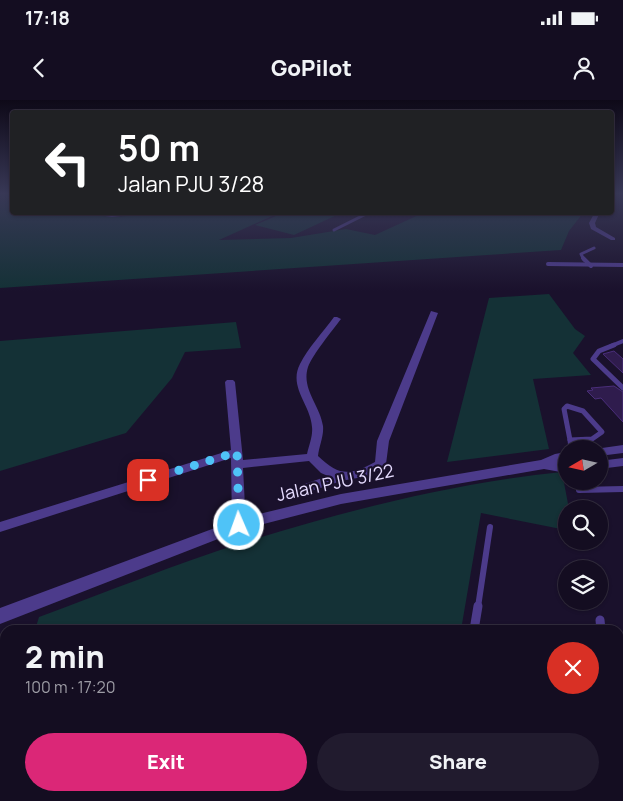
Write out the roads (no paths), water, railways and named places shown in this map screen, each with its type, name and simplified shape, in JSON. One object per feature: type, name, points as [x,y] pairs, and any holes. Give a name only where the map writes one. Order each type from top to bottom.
[{"type":"street","points":[[592,226],[593,228],[613,239]]},
{"type":"street","points":[[288,494],[340,477],[364,473],[380,464],[383,441],[434,313]]},
{"type":"street","points":[[312,457],[313,447],[318,436],[318,425],[301,387],[301,373],[304,365],[337,319]]},
{"type":"street","points":[[230,382],[238,465],[239,525]]},
{"type":"street","points":[[608,451],[623,449]]},
{"type":"street","points":[[0,527],[237,452]]},
{"type":"street","points":[[312,457],[325,470],[340,477]]},
{"type":"street","points":[[238,465],[312,457]]},
{"type":"street","name":"Jalan PJU 3/22","points":[[0,616],[239,525],[341,499],[544,464],[558,457]]},
{"type":"street","points":[[608,464],[623,462]]},
{"type":"street","name":"Jalan PJU 3/22","points":[[544,464],[558,467]]},
{"type":"lane","points":[[334,230],[343,226]]},
{"type":"lane","points":[[591,266],[583,259],[581,254],[594,248]]},
{"type":"lane","points":[[548,264],[623,265]]},
{"type":"lane","points":[[623,341],[599,350],[593,359],[623,388]]},
{"type":"lane","points":[[575,405],[581,408],[602,432],[600,436],[591,439],[569,440],[564,409],[567,406],[575,405]]},
{"type":"lane","points":[[608,489],[623,489]]},
{"type":"lane","points":[[475,625],[490,527]]},
{"type":"lane","points":[[600,620],[600,625]]}]
